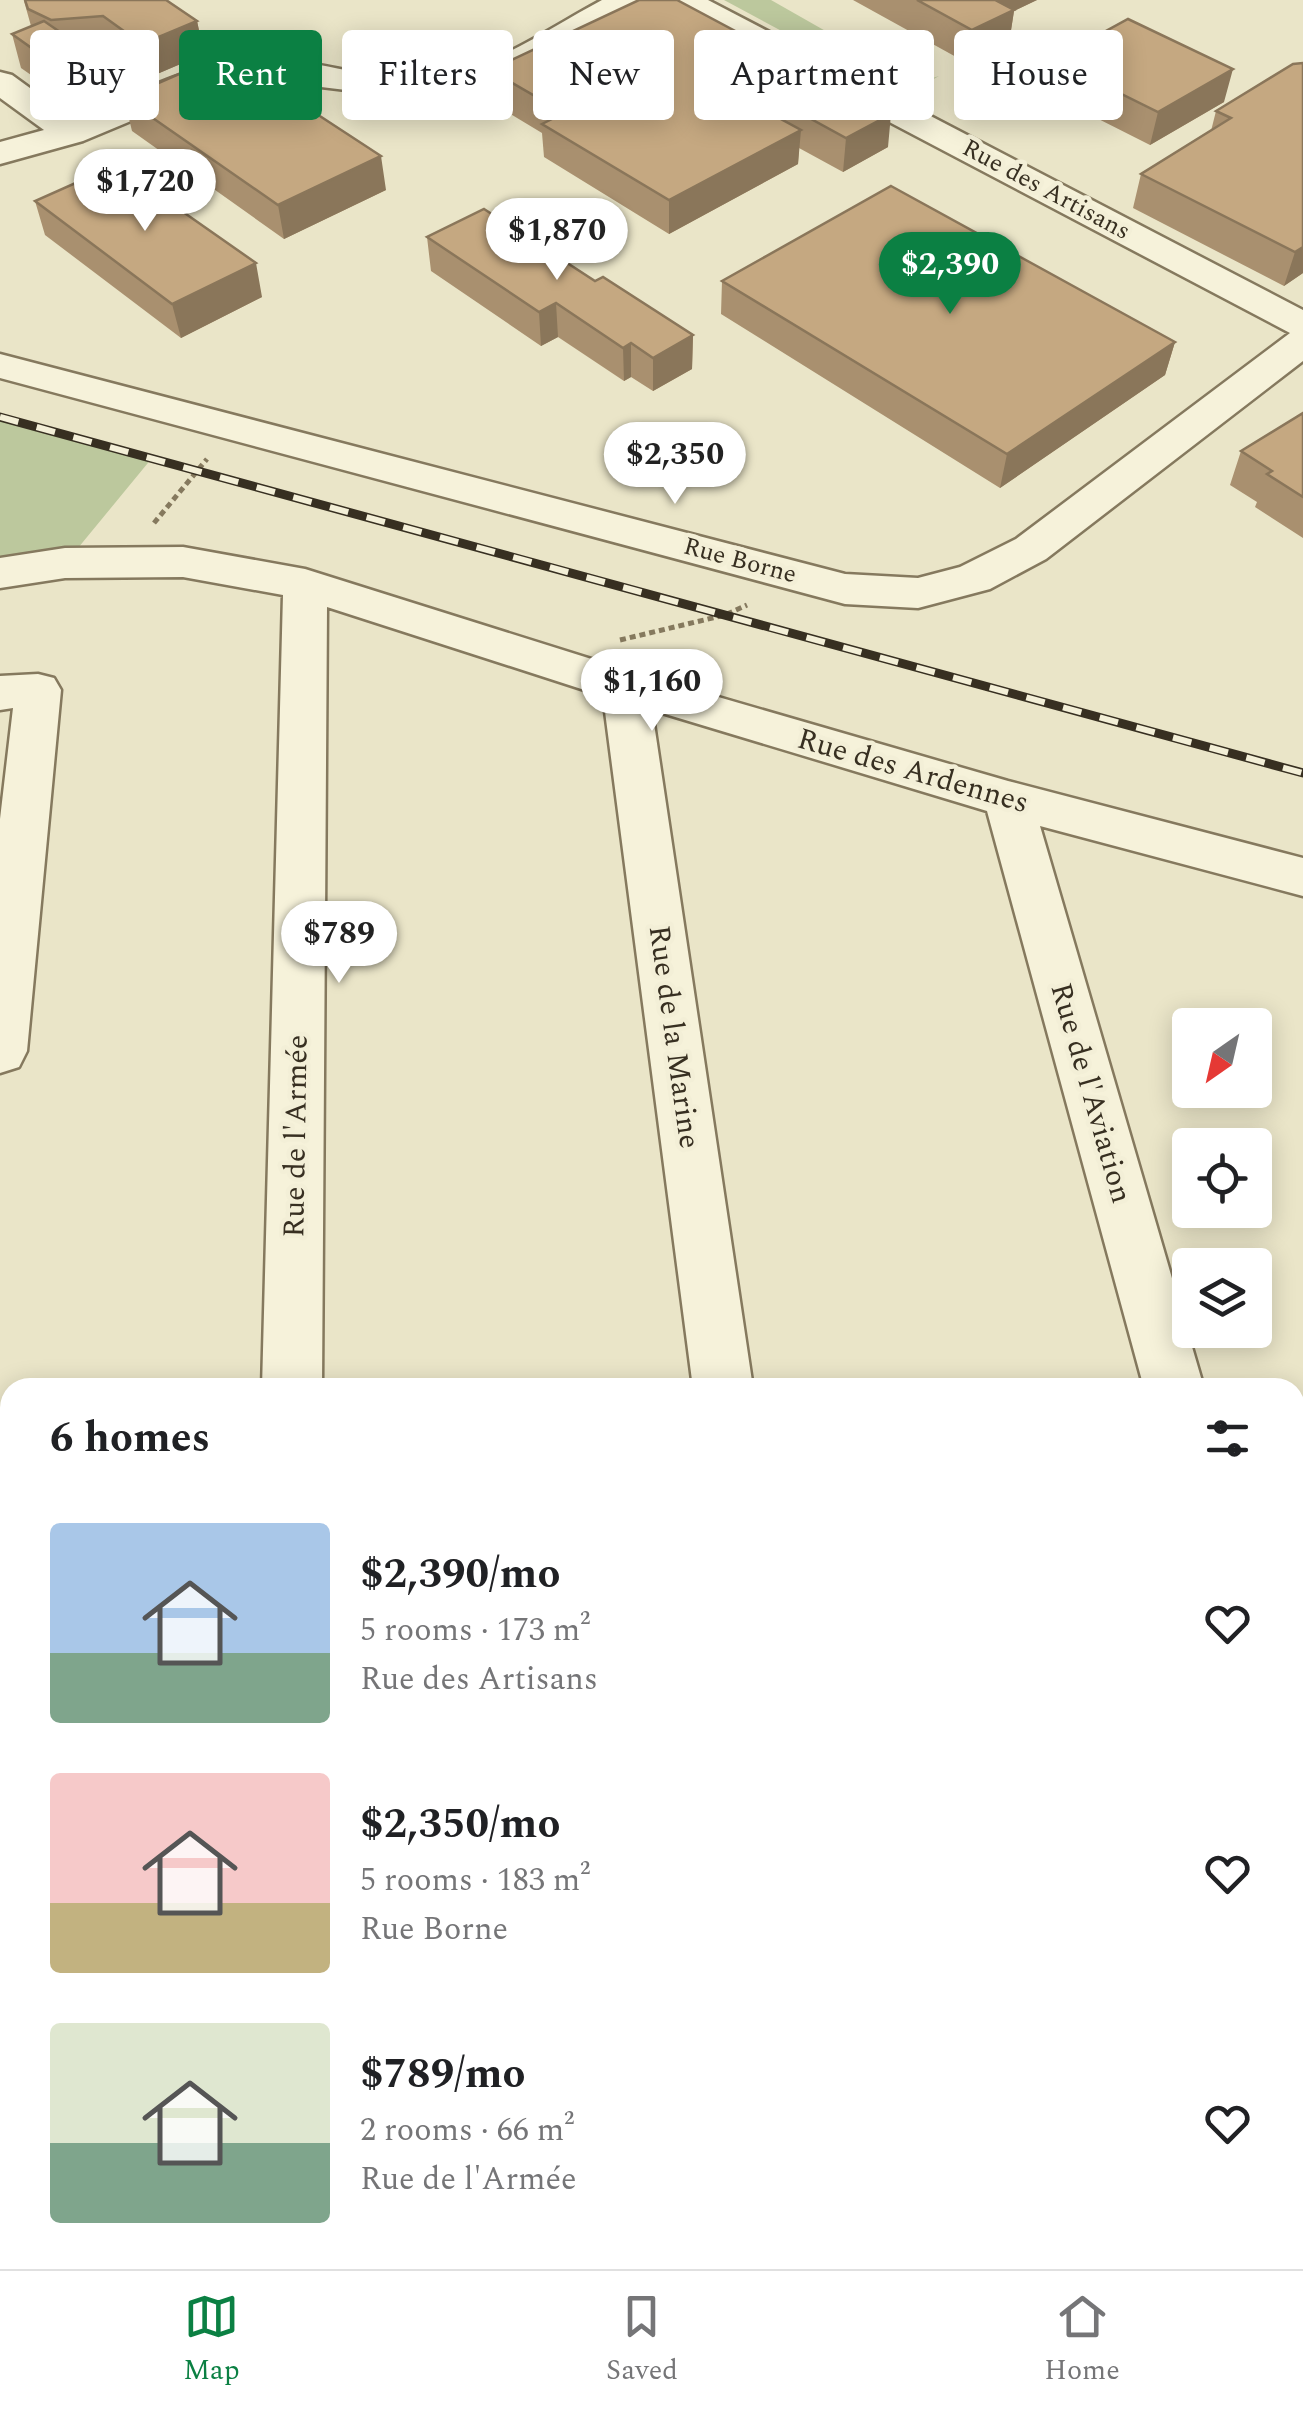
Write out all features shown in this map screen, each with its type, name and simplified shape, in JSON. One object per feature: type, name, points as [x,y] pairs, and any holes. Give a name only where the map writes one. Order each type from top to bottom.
[{"type":"street","points":[[0,153],[71,134],[201,79],[255,69],[412,88],[449,84],[503,66],[628,0]]},
{"type":"street","name":"Rue des Artisans","points":[[683,0],[1303,325]]},
{"type":"street","points":[[0,82],[71,134]]},
{"type":"street","name":"Rue Borne","points":[[0,366],[846,589],[918,593],[974,578],[1032,549],[1303,342]]},
{"type":"street","name":"Rue des Ardennes","points":[[0,573],[65,563],[184,562],[304,584],[1008,799],[1303,877]]},
{"type":"street","name":"Rue de l'Armée","points":[[292,1378],[304,584]]},
{"type":"street","name":"Rue de la Marine","points":[[602,678],[721,1378]]},
{"type":"street","points":[[0,693],[38,690],[0,1051]]},
{"type":"street","name":"Rue de l'Aviation","points":[[1008,799],[1171,1378]]},
{"type":"path","points":[[122,563],[233,428]]},
{"type":"path","points":[[602,678],[620,640],[724,616],[752,603],[776,571]]},
{"type":"green space","points":[[724,0],[771,0],[824,30],[780,30]]},
{"type":"green space","points":[[0,417],[152,458],[78,548],[0,557]]},
{"type":"building","points":[[25,0],[166,0],[197,21],[159,37],[159,30],[122,30],[103,16],[51,20],[28,9]]},
{"type":"building","points":[[639,0],[677,0],[733,30],[694,30],[694,120],[783,120],[801,130],[669,200],[542,124],[550,120],[674,120],[674,30],[575,30]]},
{"type":"building","points":[[917,0],[995,0],[1014,10],[972,30]]},
{"type":"building","points":[[1128,19],[1233,69],[1158,112],[1123,95],[1123,30],[1108,30]]},
{"type":"building","points":[[44,21],[57,30],[30,30],[30,47],[12,34]]},
{"type":"building","points":[[533,50],[533,95],[513,83],[513,59]]},
{"type":"building","points":[[1303,63],[1303,247],[1295,252],[1141,174],[1231,118],[1216,111],[1293,64]]},
{"type":"building","points":[[179,74],[179,120],[322,117],[381,156],[278,205],[156,120],[159,120],[159,83]]},
{"type":"building","points":[[813,120],[880,120],[846,138]]},
{"type":"building","points":[[116,165],[256,263],[172,304],[35,201]]},
{"type":"building","points":[[891,186],[1175,342],[1007,454],[722,281]]},
{"type":"building","points":[[484,209],[595,281],[603,277],[693,335],[653,358],[631,343],[623,348],[556,303],[539,312],[427,237]]},
{"type":"building","points":[[1303,413],[1303,497],[1241,451]]},
{"type":"railway","points":[[0,417],[1303,773]]}]
